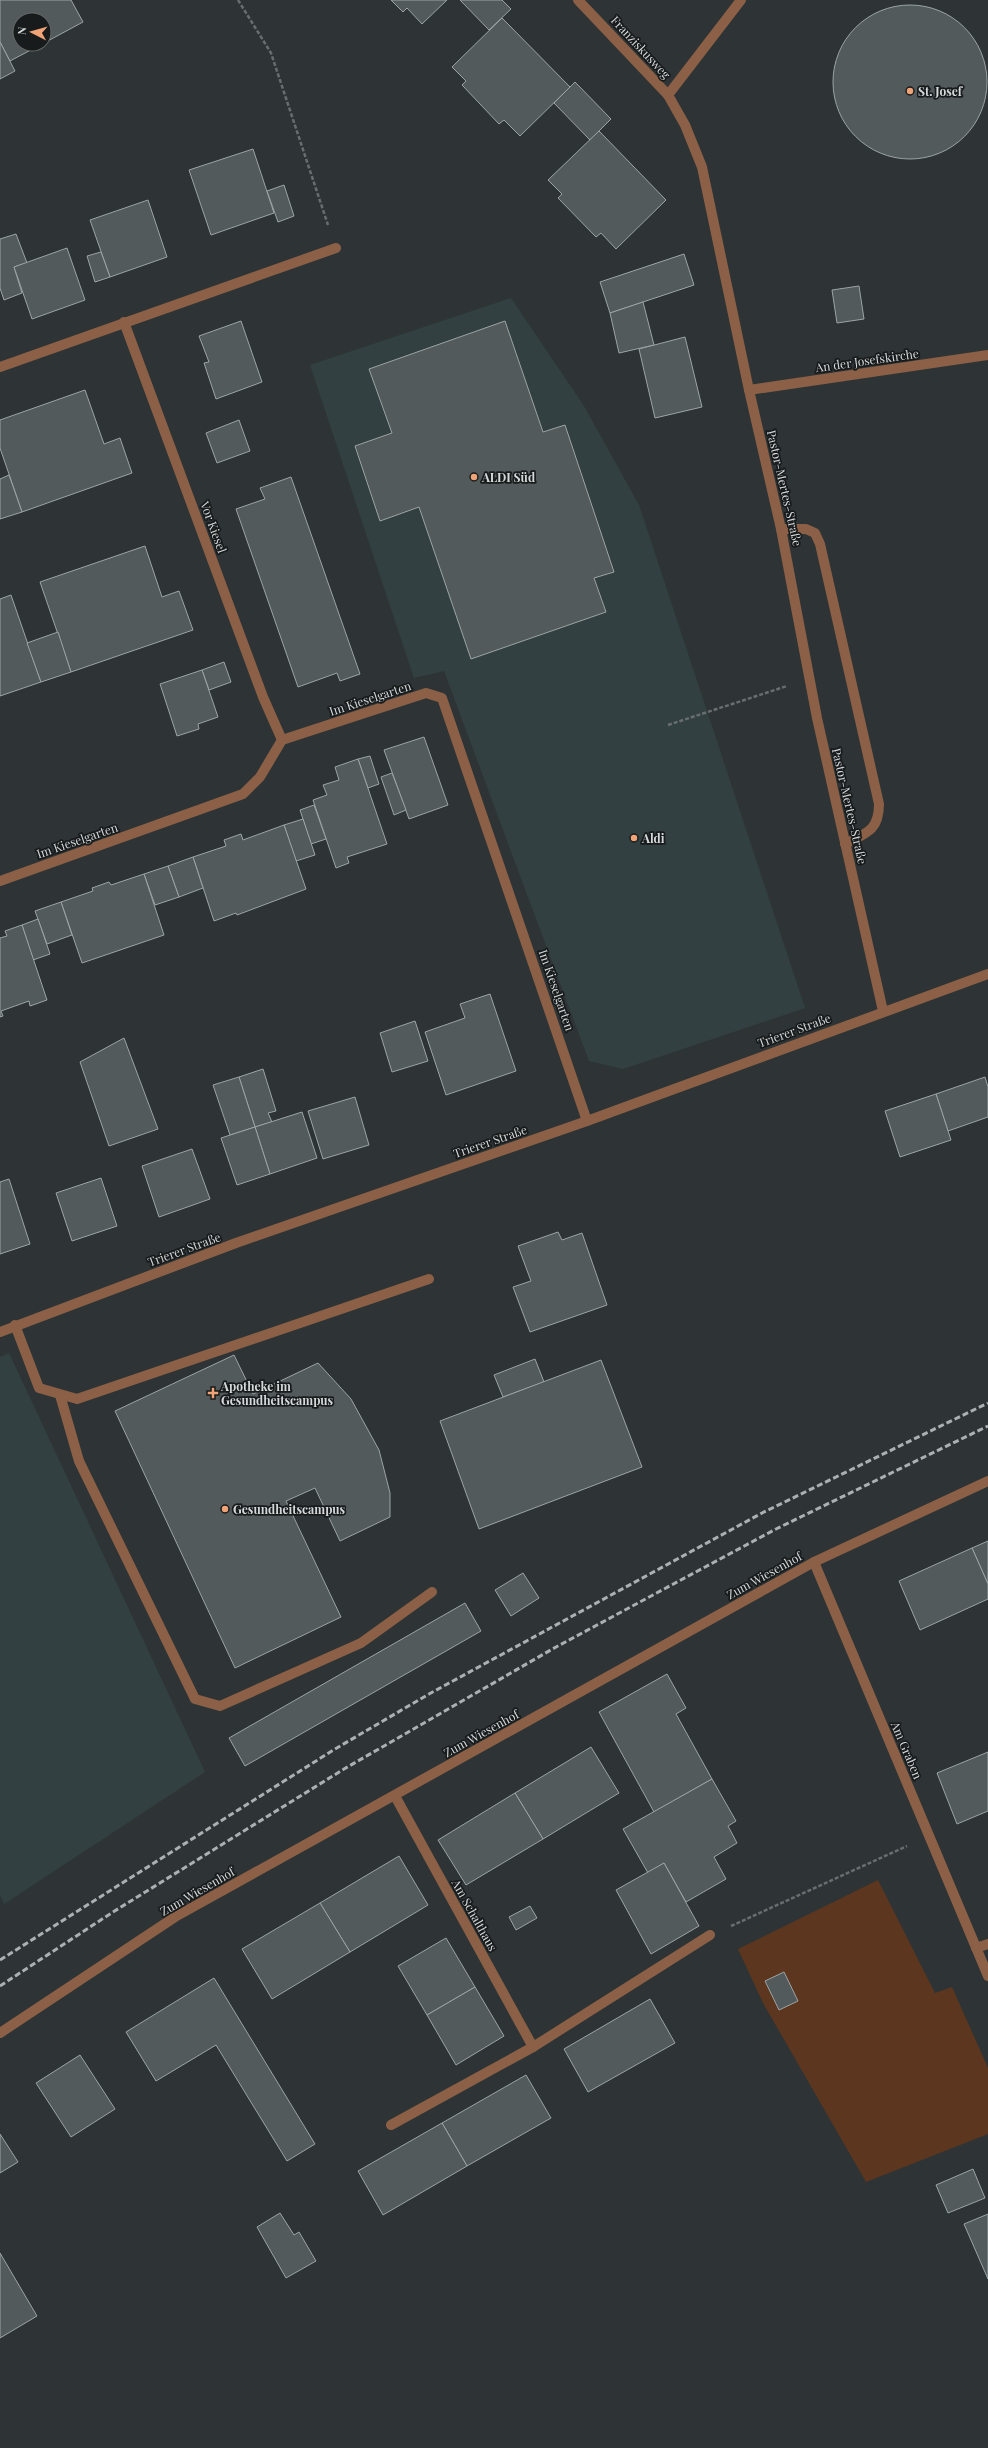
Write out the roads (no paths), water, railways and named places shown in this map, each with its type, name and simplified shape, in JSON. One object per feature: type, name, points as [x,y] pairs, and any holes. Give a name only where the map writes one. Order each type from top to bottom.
[{"type":"street","name":"Franziskusweg","points":[[578,0],[668,95]]},
{"type":"street","points":[[668,95],[741,0]]},
{"type":"street","name":"Pastor-Mertes-Straße","points":[[668,95],[685,125],[702,167],[749,390],[782,529],[809,676],[883,1011]]},
{"type":"street","points":[[0,367],[336,248]]},
{"type":"street","name":"Vor Kiesel","points":[[124,322],[263,697],[282,740]]},
{"type":"street","name":"An der Josefskirche","points":[[749,390],[988,356]]},
{"type":"street","points":[[782,529],[806,529],[815,532],[820,544],[879,804],[879,818],[870,831],[845,844]]},
{"type":"street","name":"Im Kieselgarten","points":[[0,881],[243,794],[260,777],[282,740],[426,693],[442,698],[587,1121]]},
{"type":"street","name":"Trierer Straße","points":[[0,1332],[15,1325],[236,1244],[587,1121],[883,1011],[988,974]]},
{"type":"street","points":[[15,1325],[39,1388],[77,1399],[429,1279]]},
{"type":"street","points":[[60,1395],[79,1461],[195,1699],[220,1706],[354,1646],[432,1592]]},
{"type":"street","name":"Zum Wiesenhof","points":[[0,2033],[175,1917],[814,1562],[988,1482]]},
{"type":"street","name":"Am Graben","points":[[814,1562],[988,1976]]},
{"type":"street","name":"Am Schalthaus","points":[[395,1796],[533,2047]]},
{"type":"street","points":[[391,2125],[533,2047],[710,1936]]},
{"type":"street","points":[[976,1948],[988,1944]]},
{"type":"railway","points":[[0,1960],[335,1749],[429,1694],[762,1513],[988,1403]]},
{"type":"railway","points":[[0,1986],[113,1912],[344,1769],[556,1647],[776,1529],[988,1426]]},
{"type":"place","name":"St. Josef","points":[[910,91]]},
{"type":"place","name":"ALDI Süd","points":[[474,477]]},
{"type":"place","name":"Aldi","points":[[634,838]]},
{"type":"place","name":"Apotheke im Gesundheitscampus","points":[[213,1393]]},
{"type":"place","name":"Gesundheitscampus","points":[[225,1509]]}]
